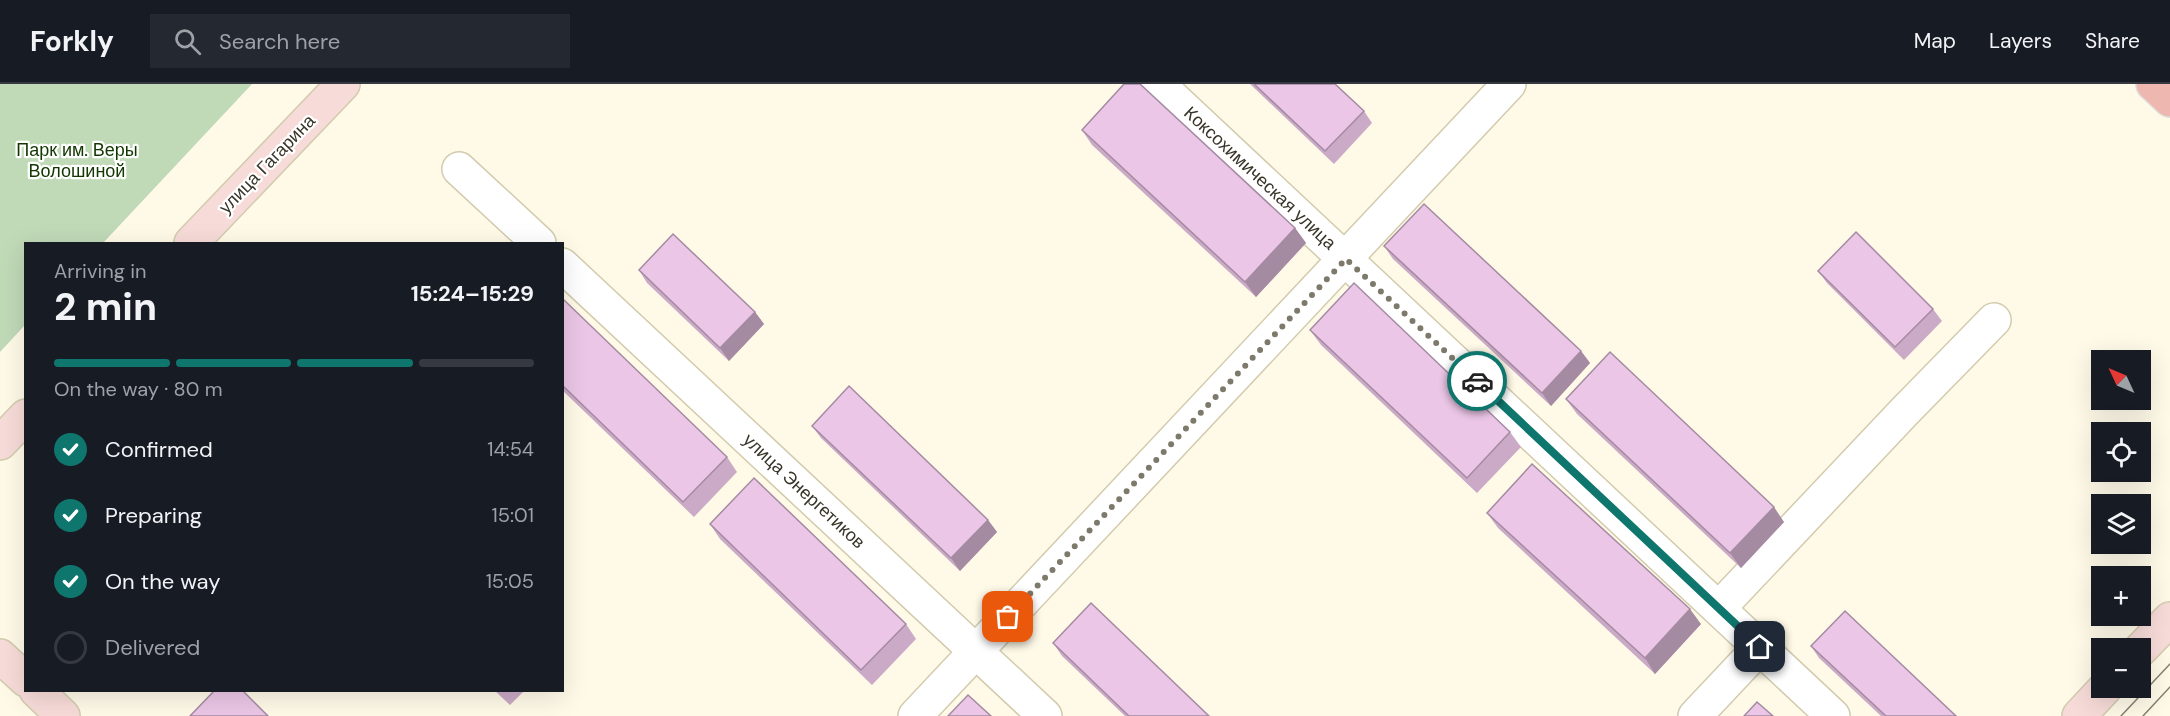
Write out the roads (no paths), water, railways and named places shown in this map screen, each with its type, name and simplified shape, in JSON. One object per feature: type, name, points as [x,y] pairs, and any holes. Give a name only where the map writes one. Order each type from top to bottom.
[{"type":"main road","points":[[2153,84],[2170,100]]},
{"type":"street","name":"улица Гагарина","points":[[192,242],[343,84]]},
{"type":"street","name":"Коксохимическая улица","points":[[1158,84],[1833,716]]},
{"type":"street","points":[[915,716],[1509,84]]},
{"type":"street","points":[[459,168],[538,242]]},
{"type":"street","name":"улица Энергетиков","points":[[564,267],[1045,716]]},
{"type":"street","points":[[1719,608],[1994,320]]},
{"type":"street","points":[[0,443],[24,418]]},
{"type":"street","points":[[2151,639],[2170,619]]},
{"type":"street","points":[[1695,716],[1760,647]]},
{"type":"street","points":[[0,656],[24,678]]},
{"type":"street","points":[[38,692],[63,716]]},
{"type":"street","points":[[2079,716],[2096,698]]},
{"type":"tram line","points":[[2121,716],[2170,664]]},
{"type":"tram line","points":[[2143,716],[2170,687]]},
{"type":"park label","name":"Парк им. Веры Волошиной","points":[[77,160]]}]
